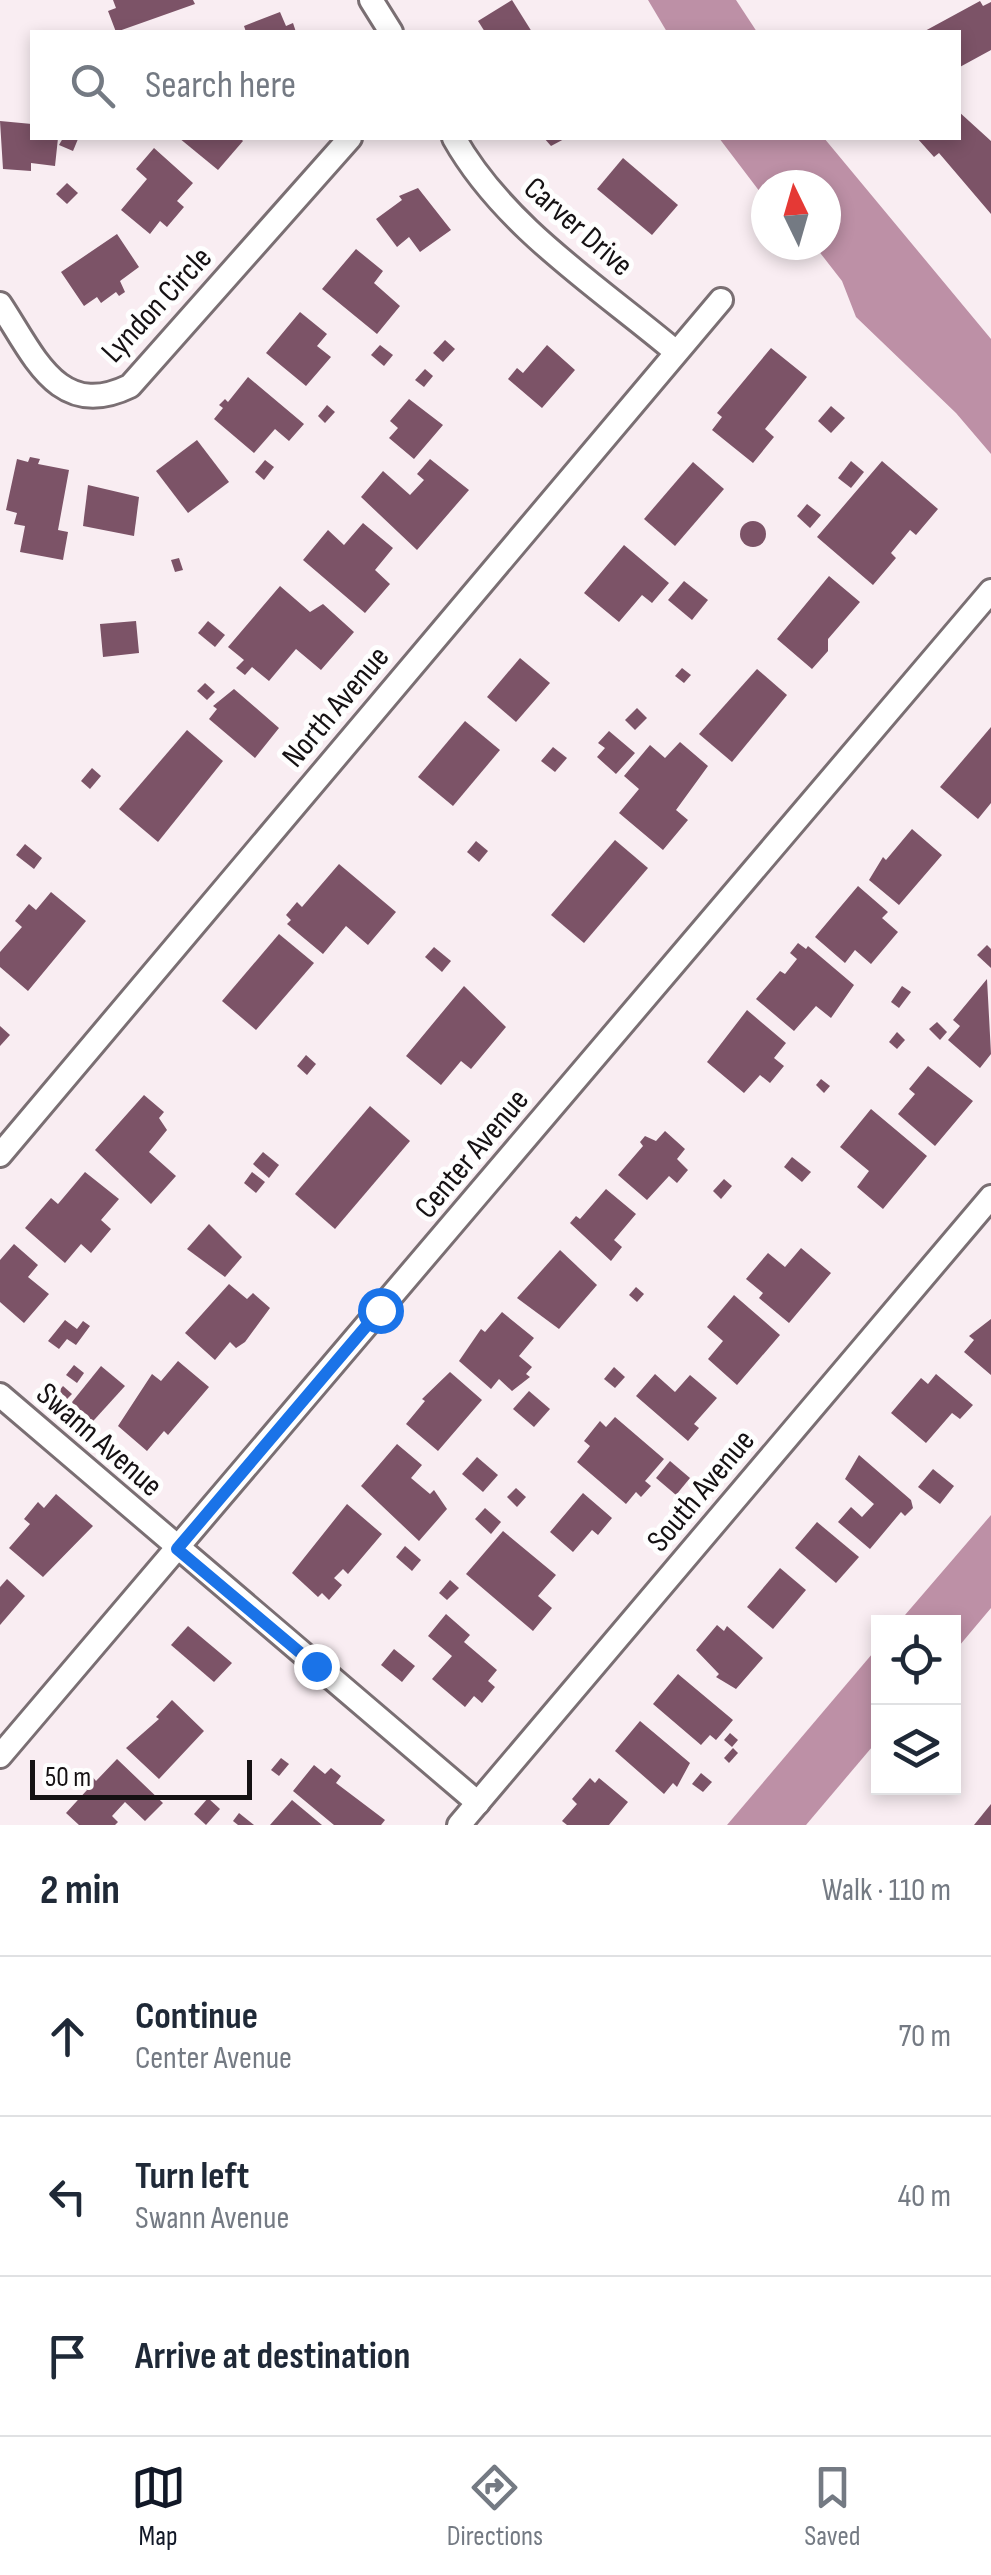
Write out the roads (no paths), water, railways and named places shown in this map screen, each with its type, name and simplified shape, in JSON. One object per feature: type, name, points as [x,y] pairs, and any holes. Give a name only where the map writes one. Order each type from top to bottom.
[{"type":"street","points":[[371,0],[390,30]]},
{"type":"street","name":"Lyndon Circle","points":[[0,304],[49,378],[66,391],[90,398],[130,386],[348,140]]},
{"type":"street","name":"Carver Drive","points":[[455,140],[480,179],[510,212],[676,352]]},
{"type":"street","name":"North Avenue","points":[[0,1155],[721,300]]},
{"type":"street","name":"Center Avenue","points":[[0,1756],[991,592]]},
{"type":"street","name":"South Avenue","points":[[459,1825],[991,1197]]},
{"type":"street","name":"Swann Avenue","points":[[0,1395],[478,1803]]}]
